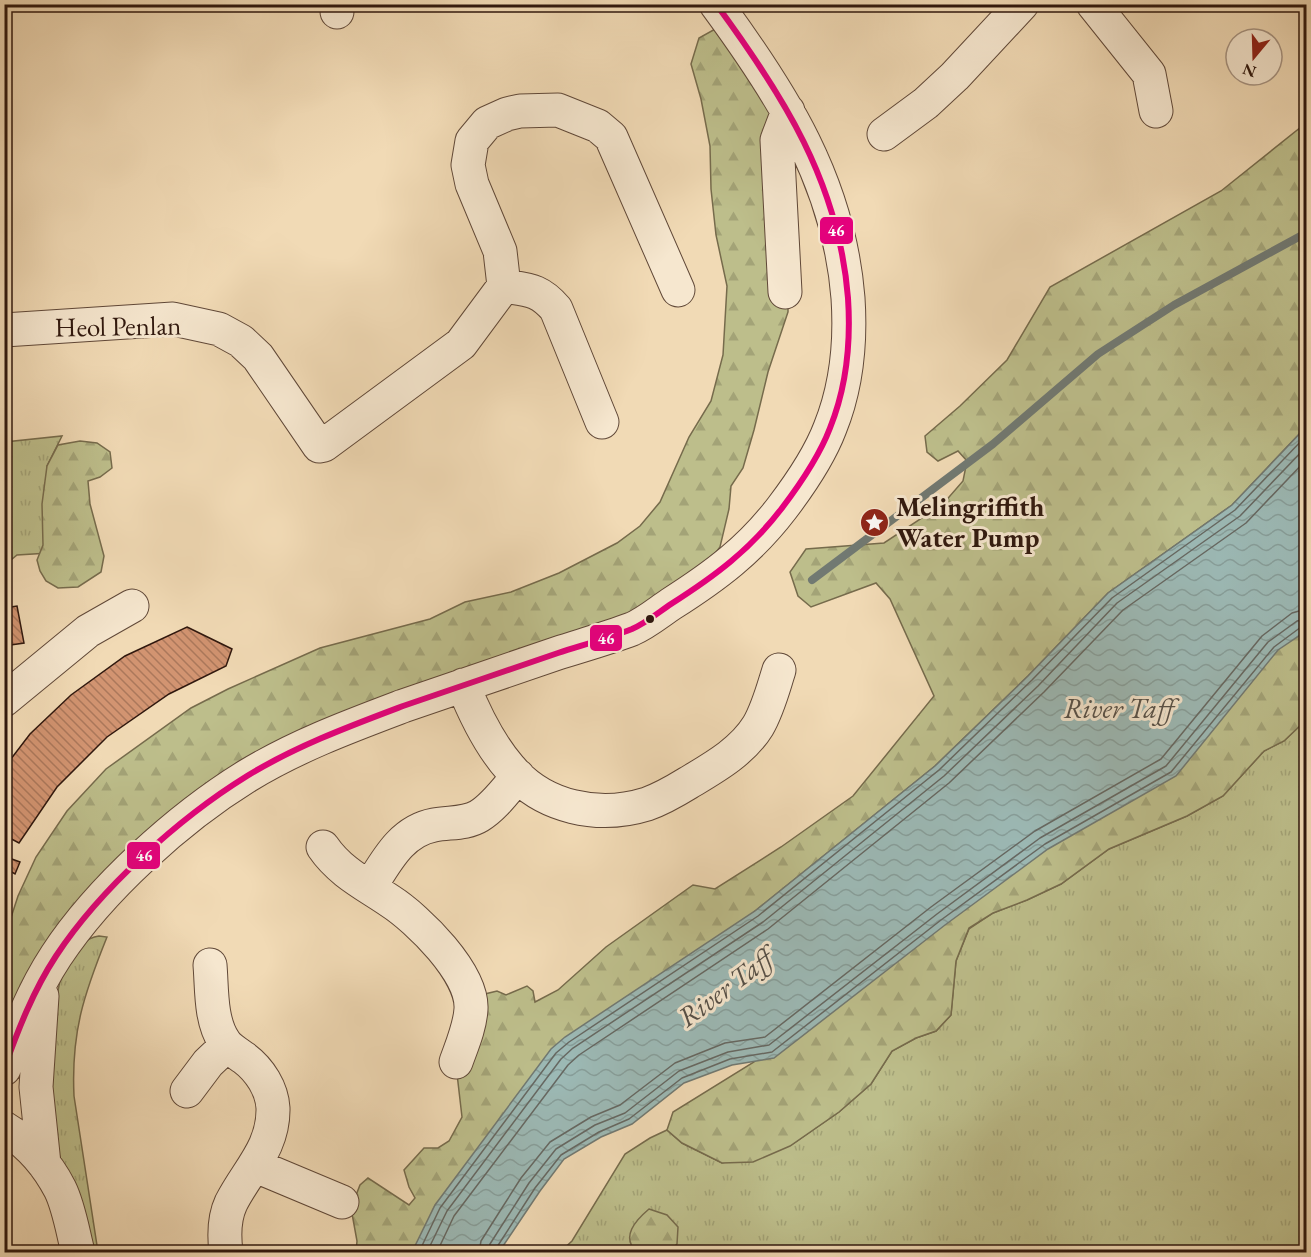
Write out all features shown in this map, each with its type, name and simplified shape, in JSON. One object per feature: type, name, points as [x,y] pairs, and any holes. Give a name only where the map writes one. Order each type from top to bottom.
[{"type":"street","points":[[4,1069],[16,1035],[55,957],[85,916],[115,884],[183,821],[239,782],[330,733],[463,685],[636,627],[723,570],[751,544],[794,493],[820,452],[838,407],[848,362],[846,282],[838,233],[822,182],[788,111],[716,4]]},
{"type":"street","points":[[884,134],[926,103],[955,76],[1022,4]]},
{"type":"street","points":[[1093,4],[1149,74],[1156,111]]},
{"type":"street","points":[[602,422],[556,309],[547,298],[534,291],[504,286],[500,251],[472,184],[468,165],[472,141],[487,123],[520,111],[558,111],[598,126],[612,137],[678,290]]},
{"type":"street","points":[[785,292],[777,140],[788,111]]},
{"type":"street","name":"Heol Penlan","points":[[4,330],[173,319],[219,329],[241,341],[258,357],[319,446],[461,344],[504,286]]},
{"type":"street","points":[[4,699],[88,631],[132,606]]},
{"type":"street","points":[[463,685],[490,742],[518,776],[536,791],[556,802],[602,812],[649,803],[673,792],[733,753],[758,726],[779,670]]},
{"type":"street","points":[[370,887],[397,846],[406,838],[432,825],[466,822],[478,817],[518,776]]},
{"type":"street","points":[[322,847],[332,861],[345,872],[412,917],[434,939],[459,973],[470,996],[471,1008],[456,1062]]},
{"type":"street","points":[[210,965],[218,1028],[227,1045],[249,1062],[264,1080],[273,1107],[268,1137],[256,1166],[231,1203],[227,1215],[226,1252]]},
{"type":"street","points":[[42,980],[36,1087],[44,1164]]},
{"type":"street","points":[[187,1091],[208,1063],[227,1045]]},
{"type":"street","points":[[4,1128],[24,1141],[44,1164],[61,1191],[78,1252]]},
{"type":"street","points":[[256,1166],[342,1202]]},
{"type":"green space","points":[[717,28],[775,97],[788,275],[788,312],[768,372],[743,468],[731,486],[729,509],[720,547],[701,572],[639,613],[224,779],[5,1032],[5,936],[18,896],[36,857],[67,811],[106,769],[191,708],[320,648],[430,619],[465,602],[511,592],[559,573],[617,543],[640,526],[660,502],[689,437],[711,401],[723,355],[727,286],[716,235],[711,189],[710,146],[701,99],[691,64],[699,38]]},
{"type":"green space","points":[[1306,123],[1306,427],[1232,505],[1108,593],[1028,676],[935,766],[755,911],[429,1252],[356,1252],[357,1241],[351,1208],[360,1185],[368,1178],[409,1205],[415,1198],[404,1170],[424,1148],[438,1148],[449,1141],[462,1117],[456,1065],[485,994],[497,991],[506,995],[527,986],[533,991],[535,1002],[558,990],[606,947],[693,885],[715,889],[781,847],[853,796],[934,696],[890,599],[876,583],[811,607],[798,596],[790,572],[806,549],[884,543],[943,504],[963,481],[967,461],[958,451],[938,461],[927,452],[925,436],[1007,360],[1050,287],[1221,191]]},
{"type":"green space","points":[[62,436],[47,466],[49,553],[17,555],[5,565],[5,442]]},
{"type":"green space","points":[[80,441],[97,443],[110,452],[112,468],[100,477],[88,481],[90,504],[104,556],[101,572],[78,587],[58,588],[46,581],[37,560],[43,545],[42,504],[47,466],[58,445]]},
{"type":"green space","points":[[1306,608],[1306,720],[1284,741],[1264,751],[1223,796],[1187,816],[1109,849],[1061,884],[993,913],[969,928],[956,961],[951,1015],[936,1031],[916,1038],[892,1051],[871,1084],[839,1112],[790,1146],[753,1162],[722,1163],[682,1143],[667,1130],[673,1112],[754,1062],[783,1033]]},
{"type":"green space","points":[[1306,720],[1306,1252],[560,1252],[572,1241],[625,1154],[650,1138],[667,1130],[682,1143],[722,1163],[791,1145],[839,1112],[871,1084],[892,1051],[916,1038],[936,1031],[951,1015],[956,961],[969,929],[993,913],[1061,884],[1109,849],[1187,816],[1223,796],[1264,751],[1284,741]]},
{"type":"green space","points":[[99,936],[107,937],[81,1014],[74,1073],[74,1096],[98,1252],[91,1252],[51,1126],[49,1092],[52,1041],[62,972],[67,959],[77,947]]},
{"type":"green space","points":[[649,1209],[667,1215],[678,1227],[677,1244],[668,1252],[637,1252],[632,1246],[630,1235],[632,1229]]},
{"type":"green space","points":[[549,1246],[560,1252],[539,1252]]},
{"type":"water","name":"River Taff","points":[[1306,427],[1306,631],[1278,650],[1176,776],[1048,849],[945,925],[774,1058],[732,1065],[684,1083],[632,1124],[601,1137],[564,1159],[499,1252],[412,1252],[435,1205],[551,1049],[565,1037],[755,911],[935,766],[1028,676],[1108,593],[1232,505]]},
{"type":"building","points":[[17,606],[24,643],[4,646],[4,608]]},
{"type":"building","points":[[187,627],[232,649],[226,666],[169,694],[107,737],[57,787],[19,843],[4,835],[4,768],[30,734],[71,695],[125,656]]},
{"type":"building","points":[[4,853],[10,855],[9,858],[20,862],[15,874],[5,868],[4,870]]},
{"type":"waterway","points":[[812,580],[993,444],[1098,354],[1174,305],[1306,233]]},
{"type":"transit line","name":"46","points":[[4,1069],[40,983],[74,931],[142,857],[195,812],[247,776],[324,737],[403,706],[637,627],[731,561],[770,523],[803,479],[826,439],[844,380],[849,315],[842,256],[833,216],[804,142],[764,72],[716,4]]},
{"type":"place","name":"Melingriffith Water Pump","points":[[875,522]]}]
